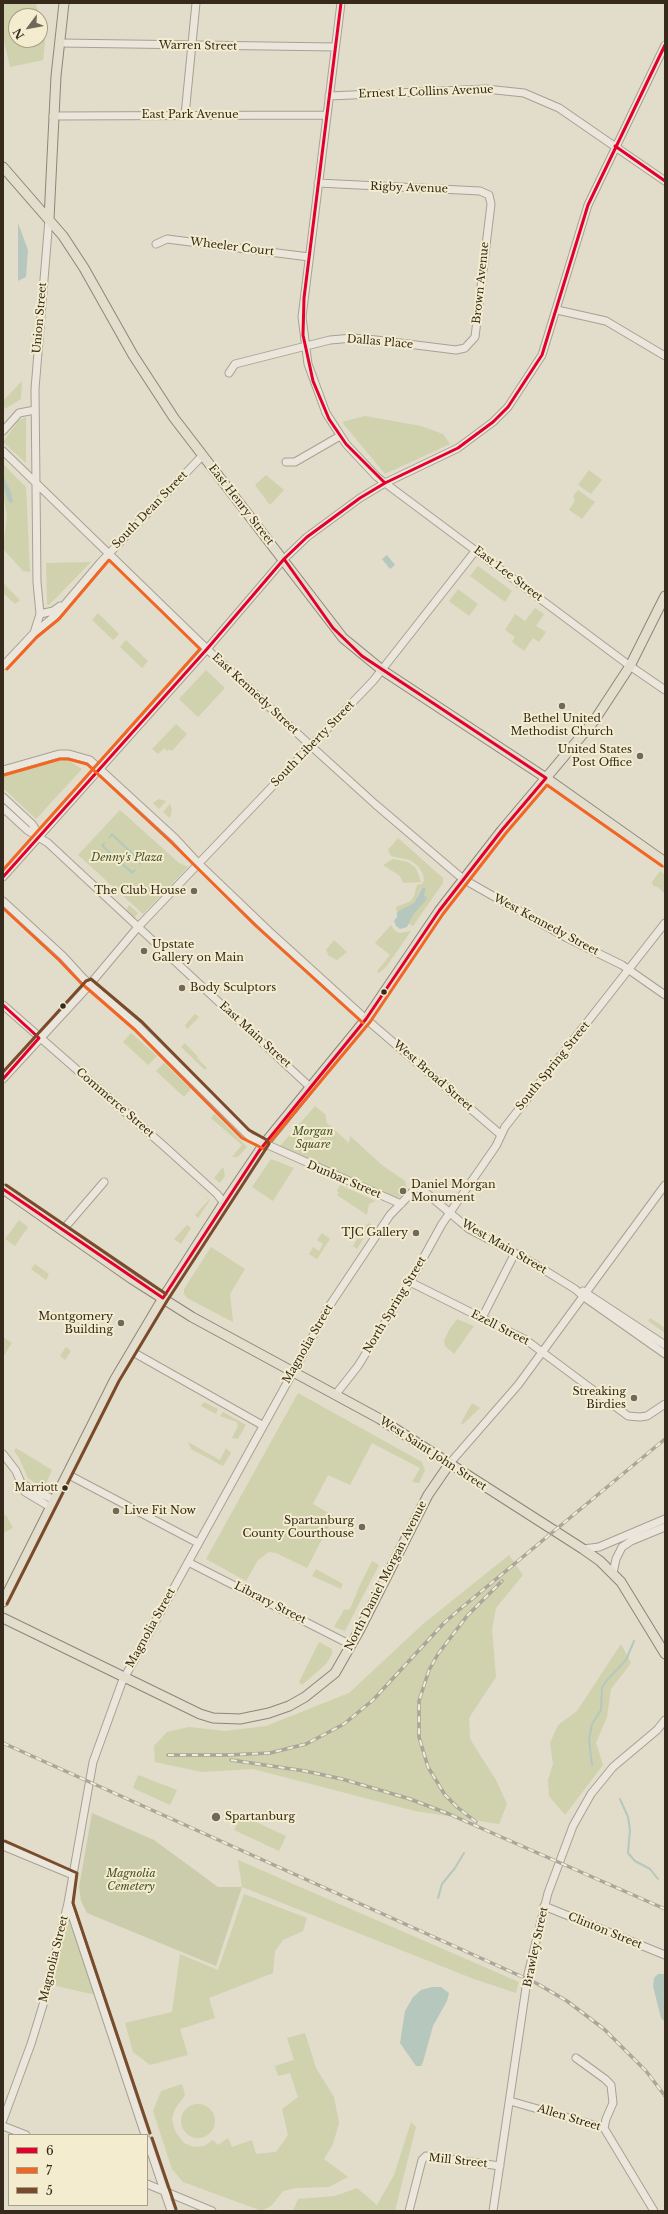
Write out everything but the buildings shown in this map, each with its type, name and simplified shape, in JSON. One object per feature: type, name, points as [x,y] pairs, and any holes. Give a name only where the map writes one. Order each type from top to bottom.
[{"type":"main road","name":"Union Street","points":[[49,219],[53,116],[64,3]]},
{"type":"main road","name":"East Henry Street","points":[[3,167],[49,219],[84,268],[150,382],[203,455],[284,559],[333,628],[352,647],[382,670],[546,778],[665,862]]},
{"type":"main road","points":[[3,1602],[131,1351],[224,1203],[264,1144],[366,1019],[439,911],[463,879],[594,721],[630,666],[665,596]]},
{"type":"main road","name":"West Saint John Street","points":[[3,1189],[62,1231],[192,1317],[336,1394],[450,1463],[584,1549],[613,1573],[638,1608],[665,1654]]},
{"type":"main road","name":"North Daniel Morgan Avenue","points":[[3,1618],[200,1714],[213,1718],[240,1719],[269,1713],[289,1706],[311,1694],[335,1673],[351,1646],[424,1502],[450,1463]]},
{"type":"street","points":[[185,115],[196,3]]},
{"type":"street","name":"East Lee Street","points":[[341,3],[302,317],[305,346],[319,397],[340,436],[360,461],[385,483],[630,666],[665,690]]},
{"type":"street","name":"Warren Street","points":[[60,43],[336,47]]},
{"type":"street","points":[[3,877],[207,649],[284,559],[324,523],[385,483],[458,448],[493,422],[520,391],[538,361],[549,337],[582,220],[615,146],[665,46]]},
{"type":"street","name":"Ernest L Collins Avenue","points":[[329,96],[486,89],[505,90],[536,98],[559,108],[665,181]]},
{"type":"street","name":"East Park Avenue","points":[[53,116],[327,115]]},
{"type":"street","name":"Rigby Avenue","points":[[318,183],[480,191],[489,195],[491,204]]},
{"type":"street","name":"Brown Avenue","points":[[456,350],[469,345],[475,337],[491,204]]},
{"type":"street","name":"Union Street","points":[[34,634],[40,614],[37,582],[35,410],[36,364],[49,219]]},
{"type":"street","name":"Wheeler Court","points":[[156,244],[167,239],[309,256]]},
{"type":"street","points":[[557,310],[606,321],[665,356]]},
{"type":"street","name":"Dallas Place","points":[[229,373],[235,364],[330,340],[353,338],[456,350]]},
{"type":"street","points":[[3,431],[19,413],[35,410]]},
{"type":"street","points":[[286,462],[295,462],[340,436]]},
{"type":"street","name":"East Kennedy Street","points":[[3,451],[37,482],[207,649],[311,746],[375,804],[463,879]]},
{"type":"street","name":"South Dean Street","points":[[3,666],[34,634],[55,616],[66,601],[109,553],[203,455]]},
{"type":"street","name":"South Liberty Street","points":[[3,1079],[90,984],[138,927],[382,670],[476,550]]},
{"type":"street","name":"South Dean Street","points":[[40,614],[53,611],[66,601]]},
{"type":"street","name":"West Broad Street","points":[[3,770],[64,754],[90,760],[175,838],[198,864],[366,1019],[500,1134]]},
{"type":"street","name":"East Main Street","points":[[3,797],[32,824],[40,837]]},
{"type":"street","name":"East Main Street","points":[[3,808],[27,830],[40,837],[310,1087]]},
{"type":"street","name":"West Kennedy Street","points":[[463,879],[566,938],[622,965],[665,995]]},
{"type":"street","name":"Dunbar Street","points":[[3,901],[63,956],[90,984],[117,1006],[246,1134],[264,1144],[401,1204]]},
{"type":"street","name":"South Spring Street","points":[[450,1213],[496,1146],[500,1134],[629,971],[665,923]]},
{"type":"street","name":"Commerce Street","points":[[3,1005],[217,1194],[224,1203]]},
{"type":"street","points":[[62,1231],[104,1182]]},
{"type":"street","name":"North Daniel Morgan Avenue","points":[[450,1463],[518,1385],[665,1185]]},
{"type":"street","name":"West Main Street","points":[[418,1186],[469,1229],[515,1253],[665,1345]]},
{"type":"street","name":"Magnolia Street","points":[[3,2120],[38,2021],[68,1903],[93,1762],[102,1731],[124,1678],[292,1371],[353,1268],[390,1215],[418,1186]]},
{"type":"street","name":"North Spring Street","points":[[336,1394],[358,1366],[410,1282],[450,1213]]},
{"type":"street","points":[[482,1318],[515,1253]]},
{"type":"street","name":"Ezell Street","points":[[410,1282],[526,1340],[628,1416],[647,1416],[665,1404]]},
{"type":"street","name":"West Main Street","points":[[585,1295],[665,1354]]},
{"type":"street","points":[[131,1351],[262,1426]]},
{"type":"street","points":[[3,1454],[16,1471],[25,1492],[52,1504]]},
{"type":"street","points":[[67,1474],[198,1543]]},
{"type":"street","points":[[22,1484],[52,1504]]},
{"type":"street","points":[[584,1549],[599,1547],[665,1519]]},
{"type":"street","points":[[613,1573],[616,1559],[622,1547],[631,1541],[665,1526]]},
{"type":"street","name":"Library Street","points":[[188,1562],[351,1646]]},
{"type":"street","name":"Brawley Street","points":[[493,2211],[528,1974],[544,1906],[573,1826],[591,1794],[613,1767],[657,1730],[665,1720]]},
{"type":"street","points":[[3,1846],[73,1875]]},
{"type":"street","points":[[68,1903],[145,2134]]},
{"type":"street","name":"Clinton Street","points":[[544,1906],[665,1955]]},
{"type":"street","points":[[576,2058],[611,2085],[613,2103],[604,2128]]},
{"type":"street","name":"Allen Street","points":[[510,2101],[604,2128],[654,2211]]},
{"type":"street","points":[[3,2126],[23,2134]]},
{"type":"street","points":[[148,2143],[171,2211]]},
{"type":"street","name":"Mill Street","points":[[409,2211],[422,2160],[426,2156],[500,2166]]},
{"type":"street","points":[[148,2184],[165,2193],[212,2211]]},
{"type":"green space","points":[[11,3],[36,3],[37,8],[8,8],[8,48],[44,48],[43,60],[10,67],[3,37],[3,5]]},
{"type":"green space","points":[[22,381],[21,399],[5,409],[3,401]]},
{"type":"green space","points":[[365,416],[421,426],[443,434],[450,444],[385,474],[342,422]]},
{"type":"green space","points":[[26,417],[26,463],[3,442],[19,420]]},
{"type":"green space","points":[[3,464],[26,487],[30,572],[23,571],[3,549],[7,516],[3,493]]},
{"type":"green space","points":[[589,470],[602,480],[591,494],[578,485]]},
{"type":"green space","points":[[266,475],[284,490],[270,505],[255,485]]},
{"type":"green space","points":[[578,490],[595,502],[582,519],[569,510],[575,501],[573,496]]},
{"type":"green space","points":[[91,562],[49,605],[47,604],[46,563]]},
{"type":"green space","points":[[478,566],[512,591],[505,602],[470,576]]},
{"type":"green space","points":[[3,583],[20,600],[15,604],[3,593]]},
{"type":"green space","points":[[458,589],[478,604],[469,616],[449,601]]},
{"type":"green space","points":[[535,608],[544,614],[536,626],[546,632],[539,642],[533,638],[524,651],[512,642],[515,637],[505,630],[515,614],[525,621]]},
{"type":"green space","points":[[98,613],[119,634],[113,640],[92,620]]},
{"type":"green space","points":[[126,640],[148,661],[142,668],[120,647]]},
{"type":"green space","points":[[206,670],[225,688],[198,717],[179,699]]},
{"type":"green space","points":[[176,724],[187,734],[172,751],[169,749],[167,751],[164,748],[158,754],[152,749]]},
{"type":"green space","points":[[66,759],[82,769],[36,819],[3,788],[3,776]]},
{"type":"green space","points":[[159,799],[166,801],[159,809],[153,803]]},
{"type":"green space","points":[[170,804],[172,810],[170,818],[163,812]]},
{"type":"green space","name":"Denny's Plaza","points":[[120,810],[179,863],[188,867],[143,914],[78,855]]},
{"type":"green space","points":[[398,838],[443,878],[443,883],[413,926],[409,924],[410,919],[424,896],[426,888],[421,888],[414,903],[409,908],[397,912],[396,907],[411,901],[417,885],[422,884],[424,881],[423,874],[418,866],[410,860],[391,856],[388,850]]},
{"type":"green space","points":[[393,859],[408,862],[416,868],[421,882],[403,883],[400,876],[383,865]]},
{"type":"green space","points":[[660,871],[665,875],[665,894],[658,887],[653,886],[652,882]]},
{"type":"green space","points":[[129,905],[138,913],[134,918],[126,910]]},
{"type":"green space","points":[[391,925],[395,931],[400,933],[411,931],[386,967],[379,973],[377,971],[390,955],[375,943]]},
{"type":"green space","points":[[334,940],[347,952],[337,960],[329,956],[326,950]]},
{"type":"green space","points":[[195,1014],[199,1017],[187,1029],[185,1025]]},
{"type":"green space","points":[[131,1033],[157,1056],[148,1065],[123,1042]]},
{"type":"green space","points":[[185,1043],[207,1068],[205,1070],[181,1047]]},
{"type":"green space","points":[[164,1063],[191,1089],[184,1097],[156,1071]]},
{"type":"green space","name":"Morgan Square","points":[[315,1106],[326,1115],[326,1122],[349,1143],[350,1136],[382,1165],[405,1181],[407,1189],[403,1196],[397,1198],[280,1146]]},
{"type":"green space","points":[[215,1114],[247,1147],[238,1157],[232,1157],[242,1145],[211,1118]]},
{"type":"green space","points":[[271,1159],[294,1168],[273,1201],[252,1187]]},
{"type":"green space","points":[[223,1167],[225,1176],[220,1183],[214,1178]]},
{"type":"green space","points":[[340,1185],[376,1201],[369,1204],[367,1215],[337,1195],[339,1193],[337,1191]]},
{"type":"green space","points":[[201,1193],[210,1200],[198,1218],[195,1215],[209,1200]]},
{"type":"green space","points":[[19,1220],[28,1227],[15,1246],[5,1239]]},
{"type":"green space","points":[[368,1223],[372,1225],[357,1249],[353,1246],[358,1238],[362,1239],[365,1234],[363,1231]]},
{"type":"green space","points":[[187,1225],[191,1228],[181,1244],[174,1239]]},
{"type":"green space","points":[[322,1233],[330,1239],[317,1259],[309,1254],[313,1247],[319,1251],[323,1244],[317,1240]]},
{"type":"green space","points":[[211,1247],[245,1269],[230,1294],[233,1322],[187,1298],[184,1294],[184,1289]]},
{"type":"green space","points":[[35,1264],[49,1274],[46,1280],[31,1269]]},
{"type":"green space","points":[[650,1318],[665,1328],[665,1333],[648,1321]]},
{"type":"green space","points":[[457,1319],[474,1326],[454,1354],[445,1346],[444,1341],[449,1330]]},
{"type":"green space","points":[[3,1337],[12,1343],[3,1357]]},
{"type":"green space","points":[[66,1347],[71,1351],[65,1360],[60,1356]]},
{"type":"green space","points":[[298,1393],[422,1462],[425,1470],[419,1483],[412,1482],[420,1468],[372,1443],[350,1485],[328,1475],[313,1504],[334,1516],[307,1568],[276,1553],[269,1552],[258,1560],[246,1581],[206,1559]]},
{"type":"green space","points":[[204,1402],[218,1409],[216,1414],[201,1406]]},
{"type":"green space","points":[[472,1403],[480,1408],[463,1424],[461,1423]]},
{"type":"green space","points":[[223,1412],[246,1425],[238,1439],[232,1438],[238,1426],[237,1422],[220,1416]]},
{"type":"green space","points":[[188,1442],[220,1460],[226,1448],[231,1453],[223,1466],[191,1449]]},
{"type":"green space","points":[[16,1448],[52,1470],[45,1486],[37,1484],[28,1478],[19,1458],[14,1451]]},
{"type":"green space","points":[[6,1515],[13,1528],[3,1533],[3,1516]]},
{"type":"green space","points":[[509,1555],[523,1575],[496,1608],[492,1629],[496,1677],[469,1718],[470,1739],[496,1780],[507,1804],[499,1824],[415,1811],[253,1769],[202,1772],[155,1762],[154,1746],[167,1732],[189,1727],[225,1731],[266,1726],[349,1693],[423,1624]]},
{"type":"green space","points":[[372,1561],[379,1565],[345,1631],[334,1627],[344,1610],[350,1609]]},
{"type":"green space","points":[[316,1569],[343,1584],[341,1589],[312,1576]]},
{"type":"green space","points":[[319,1642],[332,1649],[332,1654],[326,1664],[302,1685],[299,1682]]},
{"type":"green space","points":[[621,1644],[631,1663],[611,1689],[607,1717],[596,1743],[603,1765],[565,1815],[549,1796],[548,1780],[553,1764],[550,1743],[558,1725],[577,1711]]},
{"type":"green space","points":[[138,1775],[177,1790],[170,1805],[133,1788]]},
{"type":"green space","name":"Magnolia Cemetery","points":[[92,1813],[154,1840],[218,1887],[242,1887],[216,1966],[87,1913],[81,1901],[79,1887]]},
{"type":"green space","points":[[241,1815],[286,1836],[279,1851],[234,1830]]},
{"type":"green space","points":[[238,1860],[519,1982],[516,1993],[474,1979],[242,1887]]},
{"type":"green space","points":[[244,1894],[307,1918],[303,1931],[283,1940],[275,1951],[273,1973],[209,1998],[215,2018],[180,2029],[188,2055],[150,2065],[133,2052],[125,2023],[172,2012],[180,1954],[218,1970]]},
{"type":"green space","points":[[68,1903],[100,1996],[48,1984]]},
{"type":"green space","points":[[305,2033],[316,2068],[334,2097],[339,2123],[333,2144],[324,2159],[348,2177],[329,2187],[296,2188],[283,2191],[272,2205],[262,2211],[183,2182],[172,2169],[153,2111],[161,2091],[182,2084],[185,2095],[175,2109],[172,2119],[175,2131],[184,2143],[193,2147],[204,2146],[213,2140],[218,2145],[228,2138],[232,2147],[252,2140],[256,2154],[276,2152],[288,2135],[282,2109],[298,2097],[290,2073],[278,2076],[275,2066],[294,2060],[287,2038]]},
{"type":"green space","points":[[195,2104],[201,2104],[210,2109],[214,2115],[214,2127],[210,2133],[201,2138],[195,2138],[186,2133],[181,2124],[181,2118],[186,2109]]},
{"type":"green space","points":[[411,2122],[416,2127],[395,2211],[293,2211],[298,2199],[335,2196],[357,2188],[377,2205],[394,2175]]},
{"type":"shaded area","points":[[18,223],[28,250],[26,277],[18,281]]},
{"type":"shaded area","points":[[3,475],[11,492],[13,502],[11,503],[8,501],[3,485]]},
{"type":"shaded area","points":[[387,555],[395,565],[390,569],[382,559]]},
{"type":"shaded area","points":[[112,833],[143,862],[139,866],[140,862],[112,836],[109,839],[108,838]]},
{"type":"shaded area","points":[[105,841],[104,846],[132,871],[135,869],[136,870],[132,874],[101,846]]},
{"type":"shaded area","points":[[422,888],[426,888],[424,896],[427,897],[426,900],[413,915],[407,927],[400,929],[396,926],[394,921],[397,917],[397,912],[414,903]]},
{"type":"shaded area","points":[[658,1974],[665,1974],[665,2022],[661,2018],[653,1986],[654,1978]]},
{"type":"shaded area","points":[[432,1987],[441,1987],[449,1993],[447,2001],[433,2026],[423,2062],[421,2066],[416,2066],[400,2043],[405,2011],[413,1997],[421,1990]]},
{"type":"waterway","points":[[592,1765],[589,1740],[592,1724],[601,1710],[602,1687],[626,1660],[634,1641]]},
{"type":"waterway","points":[[620,1799],[628,1817],[630,1830],[628,1853],[635,1861],[650,1869],[658,1879]]},
{"type":"waterway","points":[[438,1898],[442,1884],[455,1868],[464,1853]]},
{"type":"railway","points":[[168,1755],[270,1753],[306,1744],[344,1724],[373,1700],[444,1623],[665,1439]]},
{"type":"railway","points":[[476,1822],[445,1795],[428,1767],[419,1737],[419,1701],[429,1670],[438,1654],[467,1616],[502,1581]]},
{"type":"railway","points":[[3,1743],[536,1983],[567,2001],[604,2029],[646,2071],[665,2096]]},
{"type":"railway","points":[[231,1760],[305,1771],[342,1779],[410,1799],[449,1814],[665,1909]]},
{"type":"transit line","name":"6","points":[[341,3],[304,298],[303,335],[313,381],[329,419],[346,444],[385,483]]},
{"type":"transit line","name":"6","points":[[3,877],[207,649],[284,559],[307,537],[360,498],[385,483],[458,448],[493,422],[508,407],[542,355],[588,205],[665,45]]},
{"type":"transit line","name":"6","points":[[615,146],[665,181]]},
{"type":"transit line","name":"6","points":[[3,1189],[163,1298],[259,1151],[366,1019],[439,911],[502,830],[546,778],[362,656],[333,628],[284,559]]},
{"type":"transit line","name":"7","points":[[3,870],[200,649],[109,560],[59,619],[37,637],[7,669]]},
{"type":"transit line","name":"7","points":[[4,775],[60,759],[68,759],[87,764],[171,842],[256,926],[363,1023]]},
{"type":"transit line","name":"7","points":[[3,908],[59,960],[81,983],[135,1030],[242,1138],[264,1149],[370,1022],[443,914],[506,833],[547,785],[662,866]]},
{"type":"transit line","name":"5","points":[[3,1072],[86,981],[91,979],[142,1022],[249,1130],[267,1140],[269,1144],[167,1301],[119,1381],[7,1604]]},
{"type":"transit line","name":"6","points":[[3,1005],[39,1038],[3,1079]]},
{"type":"transit line","name":"5","points":[[6,1185],[166,1294]]},
{"type":"transit line","name":"5","points":[[5,1841],[77,1873],[73,1903],[150,2133]]},
{"type":"transit line","name":"5","points":[[152,2138],[176,2209]]},
{"type":"place","name":"Bethel United Methodist Church","points":[[562,706]]},
{"type":"place","name":"United States Post Office","points":[[640,756]]},
{"type":"place","name":"The Club House","points":[[194,891]]},
{"type":"place","name":"Upstate Gallery on Main","points":[[144,951]]},
{"type":"place","name":"Body Sculptors","points":[[182,988]]},
{"type":"place","name":"Daniel Morgan Monument","points":[[403,1191]]},
{"type":"place","name":"TJC Gallery","points":[[416,1233]]},
{"type":"place","name":"Montgomery Building","points":[[121,1323]]},
{"type":"place","name":"Streaking Birdies","points":[[634,1398]]},
{"type":"place","name":"Marriott","points":[[65,1488]]},
{"type":"place","name":"Live Fit Now","points":[[116,1511]]},
{"type":"place","name":"Spartanburg County Courthouse","points":[[362,1527]]},
{"type":"place","name":"Spartanburg","points":[[216,1817]]}]
